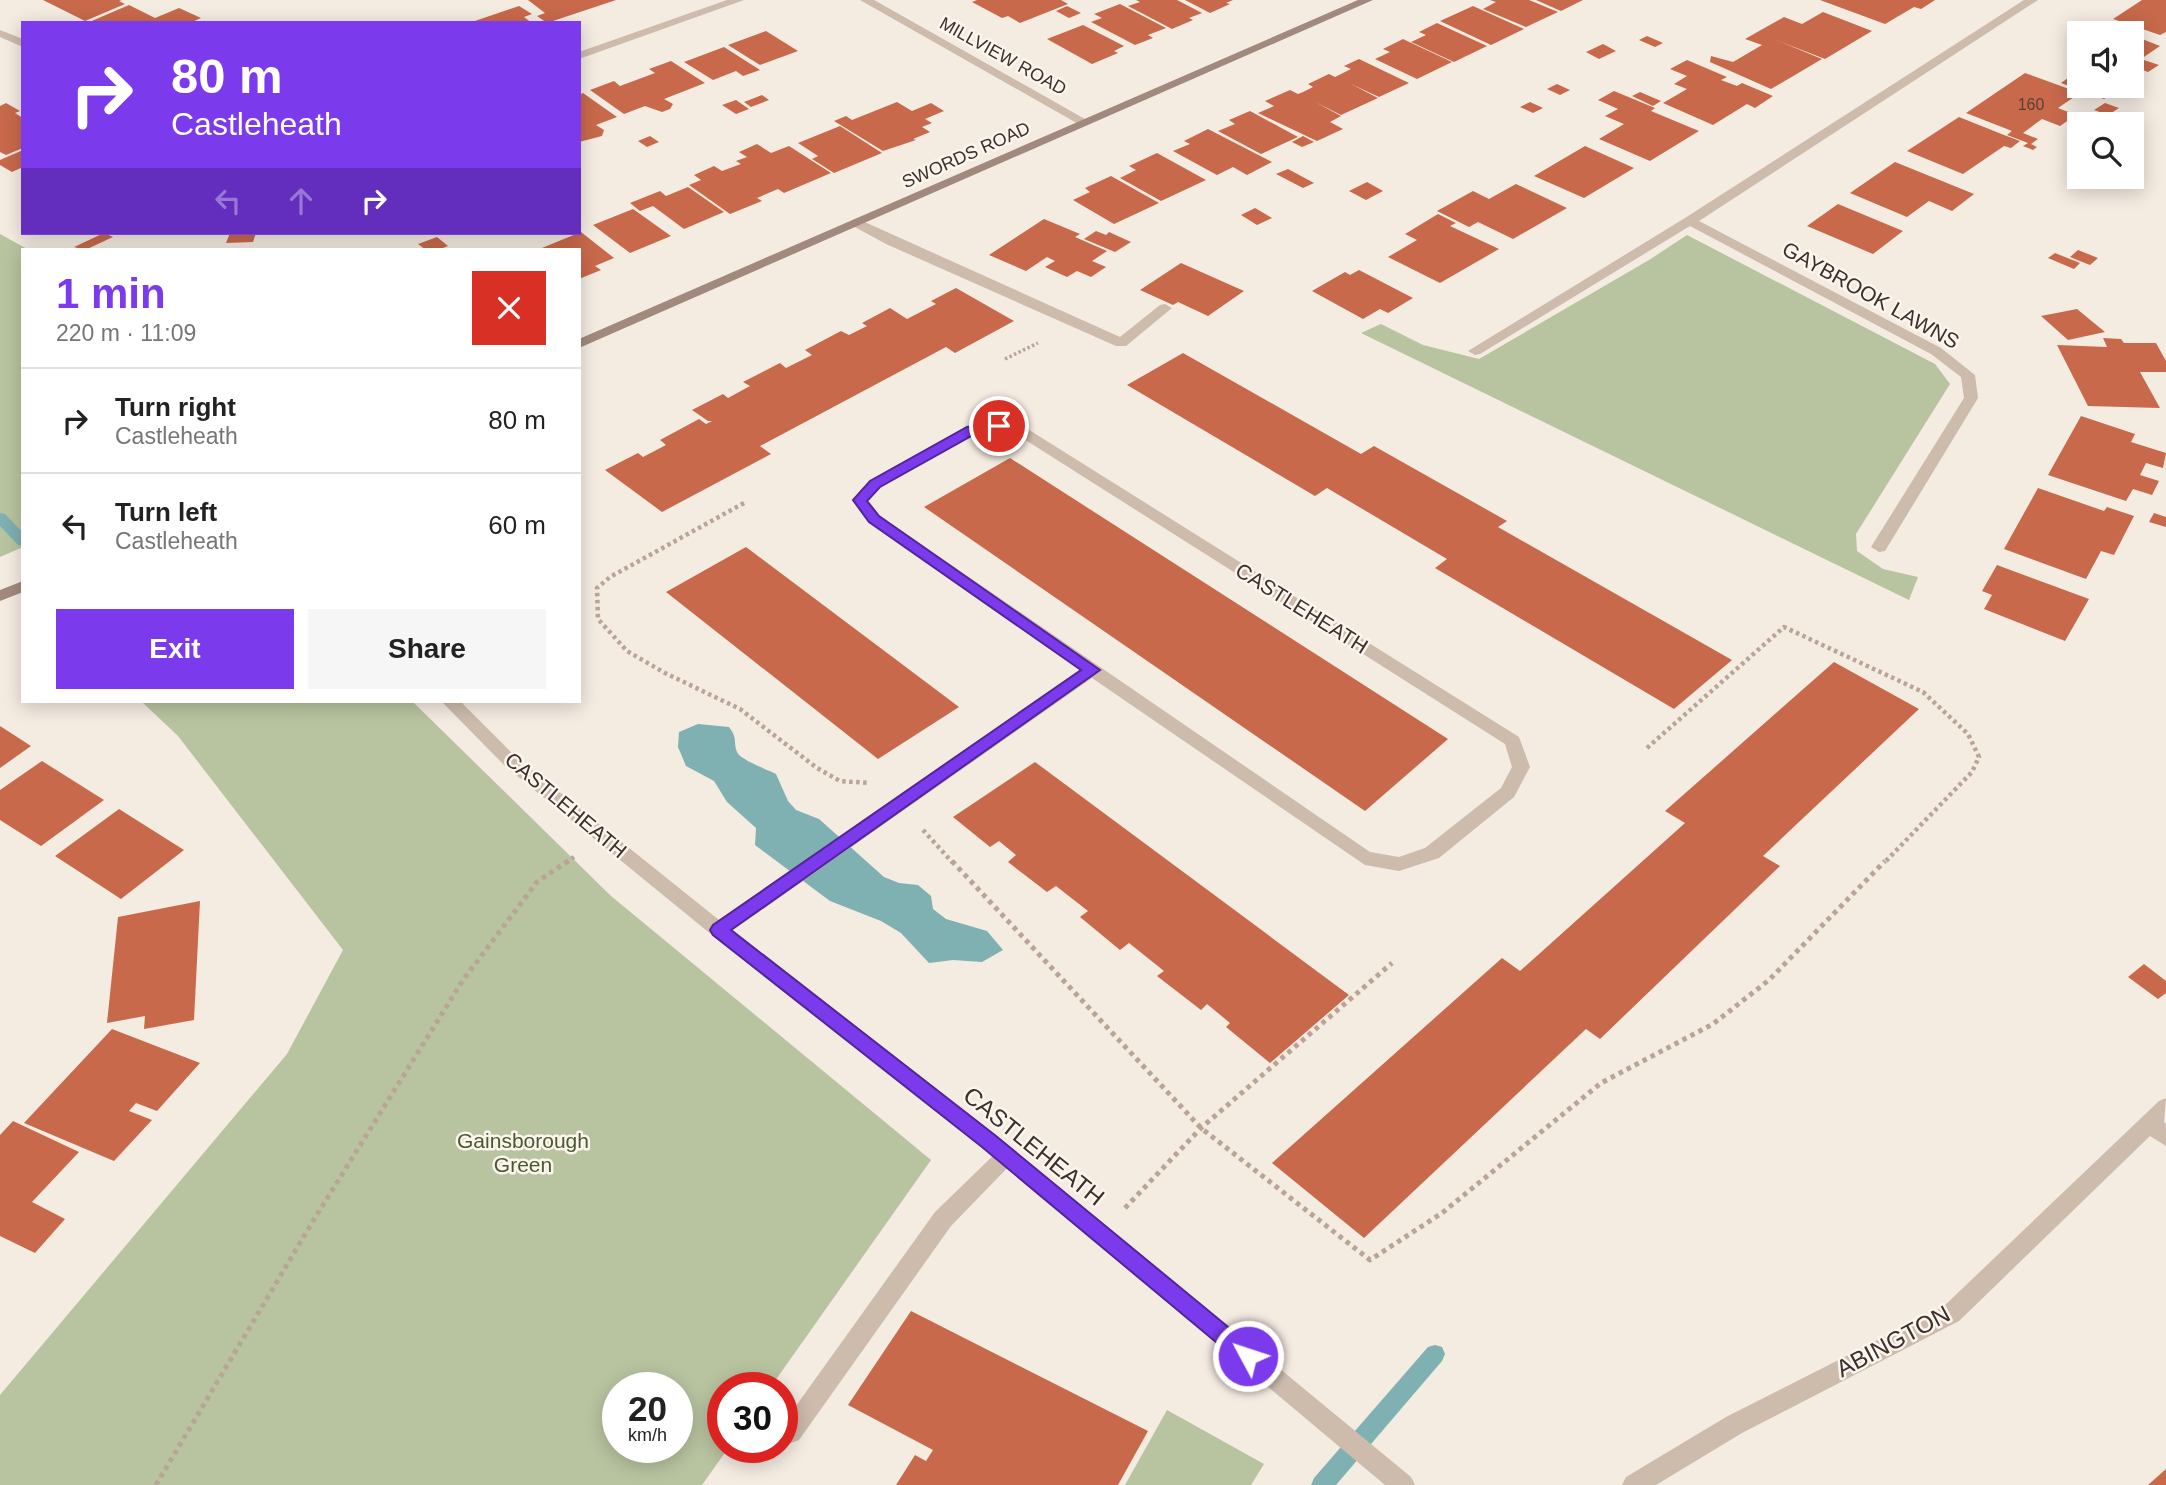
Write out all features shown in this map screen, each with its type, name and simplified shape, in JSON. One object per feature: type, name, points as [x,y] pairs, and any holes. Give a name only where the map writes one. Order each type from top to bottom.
[{"type":"main road","name":"SWORDS ROAD","points":[[581,343],[1367,0]]},
{"type":"main road","points":[[0,596],[21,587]]},
{"type":"street","points":[[581,55],[738,0]]},
{"type":"street","name":"MILLVIEW ROAD","points":[[866,0],[1086,122]]},
{"type":"street","points":[[1475,351],[1690,221],[2032,0]]},
{"type":"street","points":[[0,33],[21,43]]},
{"type":"street","name":"GAYBROOK LAWNS","points":[[1690,221],[1936,351],[1968,375],[1970,398],[1879,547]]},
{"type":"street","points":[[858,223],[891,241],[1121,343],[1165,308]]},
{"type":"street","name":"CASTLEHEATH","points":[[999,426],[1021,431],[1513,741],[1521,767],[1508,792],[1432,853],[1398,864],[1365,858],[1092,670],[874,519],[860,500],[875,484],[972,430],[999,426]]},
{"type":"street","points":[[719,930],[1092,670]]},
{"type":"street","name":"CASTLEHEATH","points":[[452,703],[511,762],[1006,1156],[1395,1478]]},
{"type":"street","name":"ABINGTON","points":[[1634,1485],[1734,1424],[1951,1314],[2158,1130],[2166,1107]]},
{"type":"street","points":[[798,1422],[943,1219],[1006,1156]]},
{"type":"path","points":[[1005,359],[1039,342]]},
{"type":"path","points":[[744,503],[610,577],[597,588],[598,619],[627,651],[664,673],[710,692],[740,709],[828,775],[840,781],[868,781],[921,828],[1201,1128],[1370,1260],[1442,1213],[1601,1083],[1713,1024],[1769,980],[1972,772],[1979,757],[1968,734],[1923,692],[1784,627],[1647,748]]},
{"type":"path","points":[[156,1485],[313,1221],[463,980],[537,882],[604,837]]},
{"type":"path","points":[[1100,1234],[1201,1128],[1392,963]]},
{"type":"green space","points":[[0,234],[25,248],[21,248],[21,548],[0,557]]},
{"type":"green space","points":[[1687,235],[1935,364],[1950,384],[1856,534],[1857,551],[1883,569],[1918,577],[1909,600],[1361,333],[1381,324],[1423,345],[1479,359]]},
{"type":"green space","name":"Gainsborough Green","points":[[143,703],[414,703],[611,896],[931,1160],[781,1372],[707,1372],[707,1463],[718,1463],[702,1485],[0,1485],[0,1395],[287,1054],[343,950],[178,736]]},
{"type":"green space","points":[[1167,1410],[1264,1464],[1251,1485],[1125,1485]]},
{"type":"water","points":[[698,724],[729,727],[739,755],[776,774],[788,801],[796,810],[819,819],[884,877],[899,883],[918,885],[931,896],[933,909],[946,919],[987,931],[1003,950],[982,962],[953,960],[929,963],[901,933],[881,921],[830,901],[755,845],[756,828],[727,802],[714,781],[686,766],[678,747],[679,732]]},
{"type":"building","points":[[43,0],[122,0],[119,1],[125,4],[85,21]]},
{"type":"building","points":[[528,0],[616,0],[553,21],[544,21],[537,16],[545,13]]},
{"type":"building","points":[[1061,0],[1068,4],[1020,23],[1008,16],[1002,18],[972,2]]},
{"type":"building","points":[[1136,0],[1177,0],[1202,13],[1172,29],[1128,6],[1140,2]]},
{"type":"building","points":[[1185,0],[1233,0],[1210,13]]},
{"type":"building","points":[[1490,0],[1529,0],[1558,12],[1526,27],[1483,9],[1496,2]]},
{"type":"building","points":[[1536,0],[1583,0],[1561,11]]},
{"type":"building","points":[[1820,0],[1935,0],[1921,9],[1914,7],[1885,24]]},
{"type":"building","points":[[2142,0],[2166,0],[2166,32],[2160,35],[2144,30],[2144,21],[2113,19]]},
{"type":"building","points":[[1120,4],[1166,28],[1148,35],[1153,38],[1135,45],[1091,22],[1102,18],[1094,14]]},
{"type":"building","points":[[129,5],[155,18],[179,8],[201,18],[194,21],[92,21]]},
{"type":"building","points":[[519,6],[532,14],[524,17],[529,21],[475,21]]},
{"type":"building","points":[[1067,6],[1081,13],[1069,18],[1056,11]]},
{"type":"building","points":[[1473,6],[1524,29],[1491,45],[1440,21]]},
{"type":"building","points":[[1823,12],[1872,31],[1825,59],[1776,40],[1822,59],[1771,89],[1710,62],[1711,56],[1733,62],[1762,45],[1745,39],[1784,17],[1802,24]]},
{"type":"building","points":[[1437,23],[1487,46],[1454,62],[1411,42],[1426,35],[1419,32]]},
{"type":"building","points":[[1083,25],[1124,46],[1114,51],[1118,53],[1092,64],[1047,39]]},
{"type":"building","points":[[766,31],[798,51],[760,65],[728,45]]},
{"type":"building","points":[[1647,36],[1663,43],[1655,47],[1639,40]]},
{"type":"building","points":[[1403,39],[1452,62],[1417,79],[1375,59],[1390,52],[1383,49]]},
{"type":"building","points":[[2144,40],[2160,46],[2144,57]]},
{"type":"building","points":[[1603,44],[1616,51],[1599,59],[1586,52]]},
{"type":"building","points":[[724,47],[760,70],[743,76],[736,71],[713,80],[684,62]]},
{"type":"building","points":[[1359,59],[1409,83],[1379,97],[1351,84],[1378,98],[1341,115],[1315,102],[1341,116],[1330,122],[1343,129],[1317,141],[1258,113],[1274,106],[1265,101],[1290,90],[1298,94],[1303,92],[1313,87],[1308,84],[1329,74],[1335,77],[1351,69],[1344,66]]},
{"type":"building","points":[[1687,60],[1727,77],[1721,80],[1737,86],[1742,83],[1773,96],[1755,108],[1747,104],[1713,125],[1663,103],[1687,89],[1674,84],[1687,76],[1670,69]]},
{"type":"building","points":[[2144,60],[2159,65],[2148,72],[2144,70]]},
{"type":"building","points":[[671,61],[705,83],[664,99],[673,104],[670,109],[662,112],[645,106],[624,114],[590,90],[614,81],[620,86],[655,73],[649,69]]},
{"type":"building","points":[[2025,73],[2067,88],[2067,98],[2073,98],[2058,108],[2068,112],[2067,121],[2060,126],[2042,119],[2023,133],[2038,139],[2031,144],[2037,147],[2033,150],[2023,146],[2028,143],[2007,135],[2012,131],[1966,113]]},
{"type":"building","points":[[1557,84],[1570,90],[1560,95],[1547,89]]},
{"type":"building","points":[[1614,91],[1655,108],[1651,111],[1699,131],[1650,161],[1599,139],[1624,124],[1605,116],[1618,109],[1598,100]]},
{"type":"building","points":[[1640,92],[1661,101],[1653,106],[1632,96]]},
{"type":"building","points":[[581,94],[617,117],[596,125],[604,130],[602,136],[581,141]]},
{"type":"building","points":[[762,95],[769,100],[751,107],[744,102]]},
{"type":"building","points":[[736,100],[749,109],[736,114],[722,105]]},
{"type":"building","points":[[897,102],[912,111],[931,103],[944,111],[925,119],[932,123],[922,127],[930,132],[913,139],[916,140],[883,151],[834,121],[846,116],[852,120]]},
{"type":"building","points":[[1530,102],[1543,108],[1533,113],[1520,107]]},
{"type":"building","points":[[6,103],[20,111],[15,113],[21,117],[21,149],[6,155],[0,152],[0,106]]},
{"type":"building","points":[[2105,103],[2119,108],[2113,112],[2094,110]]},
{"type":"building","points":[[1250,111],[1298,137],[1261,154],[1218,131],[1235,124],[1229,120]]},
{"type":"building","points":[[1959,117],[2020,141],[2011,148],[2004,146],[1963,174],[1907,151]]},
{"type":"building","points":[[840,126],[882,153],[834,173],[812,159],[818,156],[798,143]]},
{"type":"building","points":[[1208,129],[1272,162],[1247,175],[1233,167],[1217,175],[1173,151],[1190,144],[1184,141]]},
{"type":"building","points":[[650,136],[659,142],[647,147],[638,141]]},
{"type":"building","points":[[1303,136],[1314,142],[1302,147],[1292,142]]},
{"type":"building","points":[[757,144],[771,153],[789,146],[831,173],[784,193],[778,189],[757,198],[762,201],[730,214],[689,185],[701,180],[694,175],[714,166],[722,171],[741,164],[736,161],[747,157],[739,152]]},
{"type":"building","points":[[1585,146],[1634,168],[1584,198],[1534,176]]},
{"type":"building","points":[[21,151],[21,168],[12,172],[0,165],[0,160]]},
{"type":"building","points":[[1157,153],[1206,180],[1161,201],[1120,178],[1136,170],[1129,166]]},
{"type":"building","points":[[1895,162],[1974,194],[1952,211],[1929,201],[1907,217],[1850,193]]},
{"type":"building","points":[[1288,169],[1314,183],[1303,188],[1276,174]]},
{"type":"building","points":[[1111,176],[1159,203],[1114,224],[1073,200],[1090,192],[1085,188]]},
{"type":"building","points":[[1367,182],[1383,191],[1366,200],[1349,191]]},
{"type":"building","points":[[1516,184],[1567,208],[1513,239],[1478,222],[1469,227],[1437,211],[1473,191],[1489,199]]},
{"type":"building","points":[[688,187],[724,212],[684,229],[653,206],[640,211],[630,203],[660,191],[666,196]]},
{"type":"building","points":[[1838,204],[1903,231],[1873,254],[1807,226]]},
{"type":"building","points":[[1255,208],[1272,218],[1257,225],[1241,215]]},
{"type":"building","points":[[633,209],[671,236],[630,253],[593,225]]},
{"type":"building","points":[[1438,214],[1456,223],[1450,226],[1499,249],[1440,283],[1388,257],[1417,240],[1405,234]]},
{"type":"building","points":[[1044,219],[1080,234],[1075,237],[1107,251],[1092,261],[1106,267],[1091,277],[1077,271],[1067,277],[1045,267],[1055,261],[1047,257],[1026,271],[989,255]]},
{"type":"building","points":[[1096,231],[1106,235],[1109,232],[1131,242],[1115,252],[1084,239]]},
{"type":"building","points":[[581,232],[614,258],[595,266],[601,270],[581,278],[581,248],[542,248],[574,235],[581,235]]},
{"type":"building","points":[[100,235],[113,237],[89,248],[74,247]]},
{"type":"building","points":[[229,235],[255,235],[253,242],[226,243]]},
{"type":"building","points":[[437,237],[448,246],[423,248],[418,244]]},
{"type":"building","points":[[2078,250],[2098,258],[2090,265],[2070,257]]},
{"type":"building","points":[[2055,253],[2080,263],[2074,269],[2048,258]]},
{"type":"building","points":[[1181,263],[1244,291],[1208,316],[1178,302],[1173,305],[1140,290]]},
{"type":"building","points":[[1359,270],[1413,298],[1388,313],[1380,309],[1363,319],[1312,291],[1345,272],[1350,275]]},
{"type":"building","points":[[956,288],[1014,321],[955,353],[946,347],[760,446],[771,454],[662,512],[605,470],[638,453],[643,457],[666,445],[660,440],[699,419],[706,424],[712,421],[692,410],[723,394],[728,398],[750,386],[743,382],[780,363],[786,368],[812,355],[805,350],[841,331],[849,335],[867,326],[862,323],[890,308],[907,319],[936,304],[931,301]]},
{"type":"building","points":[[2077,309],[2105,332],[2068,340],[2041,316]]},
{"type":"building","points":[[2103,338],[2121,339],[2124,343],[2156,343],[2166,361],[2166,372],[2140,372],[2160,408],[2088,406],[2057,345],[2107,347]]},
{"type":"building","points":[[1183,353],[1361,454],[1374,446],[1507,521],[1498,527],[1732,660],[1674,709],[1435,568],[1447,559],[1327,488],[1315,496],[1127,385]]},
{"type":"building","points":[[2081,416],[2135,434],[2131,442],[2166,453],[2163,468],[2146,463],[2140,475],[2159,481],[2152,495],[2133,489],[2126,501],[2048,475]]},
{"type":"building","points":[[1010,458],[1448,739],[1365,811],[924,507]]},
{"type":"building","points":[[2038,488],[2104,511],[2107,507],[2134,516],[2114,555],[2101,551],[2086,579],[2004,549]]},
{"type":"building","points":[[2154,513],[2166,517],[2166,527],[2149,522]]},
{"type":"building","points":[[746,547],[959,707],[878,759],[666,592]]},
{"type":"building","points":[[1997,565],[2089,599],[2065,641],[1984,609],[1992,595],[1982,591]]},
{"type":"building","points":[[1834,662],[1919,709],[1763,856],[1780,866],[1600,1039],[1586,1029],[1364,1238],[1272,1163],[1502,958],[1520,971],[1685,823],[1665,811]]},
{"type":"building","points":[[0,726],[31,746],[0,768]]},
{"type":"building","points":[[42,761],[104,800],[41,846],[0,820],[0,790]]},
{"type":"building","points":[[1035,762],[1349,995],[1270,1063],[1226,1027],[1230,1023],[1207,1004],[1201,1010],[1157,976],[1164,971],[1129,943],[1120,950],[1080,917],[1088,911],[1056,886],[1047,892],[1008,862],[1016,855],[999,841],[990,847],[953,817]]},
{"type":"building","points":[[119,809],[184,850],[121,899],[55,856]]},
{"type":"building","points":[[200,901],[194,1020],[144,1029],[145,1016],[107,1023],[118,917]]},
{"type":"building","points":[[2144,964],[2166,981],[2166,993],[2158,999],[2128,977]]},
{"type":"building","points":[[112,1029],[200,1063],[157,1111],[136,1103],[129,1111],[152,1120],[114,1161],[24,1123]]},
{"type":"building","points":[[13,1121],[79,1152],[32,1202],[65,1219],[35,1253],[0,1236],[0,1135]]},
{"type":"building","points":[[911,1311],[1148,1431],[1118,1485],[896,1485],[915,1455],[926,1461],[933,1450],[848,1405]]},
{"type":"building","points":[[2166,1469],[2166,1485],[2148,1485]]},
{"type":"waterway","points":[[0,517],[21,540]]},
{"type":"waterway","points":[[1322,1485],[1435,1354]]},
{"type":"route","points":[[999,426],[972,430],[875,484],[860,500],[874,519],[1092,670],[719,930],[989,1142],[1248,1356]]}]
